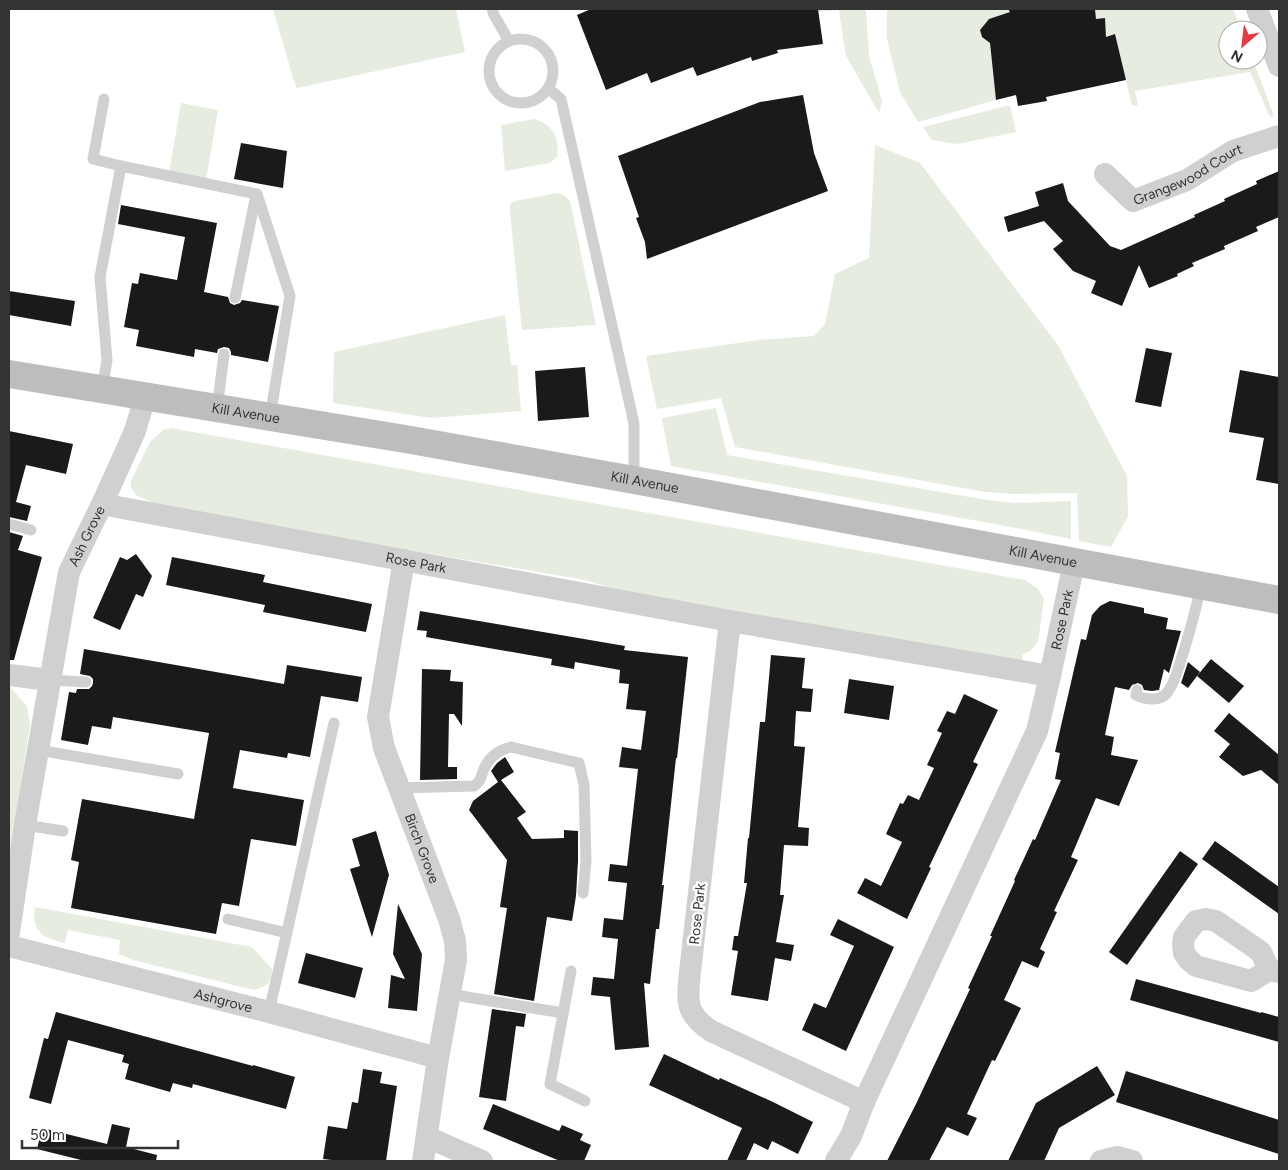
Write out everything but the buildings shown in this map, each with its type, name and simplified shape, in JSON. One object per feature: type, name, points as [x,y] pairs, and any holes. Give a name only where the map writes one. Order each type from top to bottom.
[{"type":"main road","name":"Kill Avenue","points":[[9,374],[410,440],[1279,600]]},
{"type":"street","points":[[1257,9],[1279,66]]},
{"type":"street","name":"Grangewood Court","points":[[1105,174],[1133,201],[1187,180],[1233,151],[1279,136]]},
{"type":"street","name":"Ash Grove","points":[[9,933],[25,825],[69,572],[135,431],[145,397]]},
{"type":"street","name":"Rose Park","points":[[103,502],[112,506],[730,621],[1050,676]]},
{"type":"street","name":"Birch Grove","points":[[404,560],[378,718],[384,748],[449,919],[455,941],[456,960],[422,1161]]},
{"type":"street","name":"Rose Park","points":[[836,1161],[850,1136],[1036,731],[1050,676],[1074,563]]},
{"type":"street","name":"Rose Park","points":[[730,621],[688,991],[690,1010],[700,1023],[711,1031],[864,1102]]},
{"type":"street","points":[[9,675],[50,680]]},
{"type":"street","name":"Ashgrove","points":[[9,946],[269,1012],[438,1058]]},
{"type":"street","points":[[426,1137],[482,1161]]},
{"type":"street","points":[[1101,1161],[1117,1157],[1132,1161]]},
{"type":"lane","points":[[492,9],[509,41]]},
{"type":"lane","points":[[529,40],[538,44],[546,50],[552,59],[554,69],[549,89],[542,97],[533,102],[522,104],[502,98],[495,91],[489,73],[493,54],[500,46],[509,41],[529,40]]},
{"type":"lane","points":[[549,89],[562,99],[634,425],[634,480]]},
{"type":"lane","points":[[104,99],[93,159],[257,194]]},
{"type":"lane","points":[[102,390],[107,360],[100,277],[121,166]]},
{"type":"lane","points":[[235,298],[257,194]]},
{"type":"lane","points":[[257,194],[290,296],[270,417]]},
{"type":"lane","points":[[217,409],[224,354]]},
{"type":"lane","points":[[9,524],[31,530]]},
{"type":"lane","points":[[1137,690],[1136,695],[1149,699],[1156,699],[1168,692],[1189,635],[1201,586]]},
{"type":"lane","points":[[50,680],[86,682]]},
{"type":"lane","points":[[269,1012],[334,723]]},
{"type":"lane","points":[[399,788],[474,786],[480,782],[490,757],[502,749],[511,747],[579,763],[584,786],[586,861],[583,893]]},
{"type":"lane","points":[[38,750],[178,774]]},
{"type":"lane","points":[[25,825],[63,831]]},
{"type":"lane","points":[[228,919],[287,933]]},
{"type":"lane","points":[[570,971],[550,1084],[584,1101]]},
{"type":"lane","points":[[449,994],[563,1014]]},
{"type":"shaded area","points":[[273,9],[456,9],[465,52],[297,88]]},
{"type":"shaded area","points":[[818,9],[866,9],[869,56],[882,101],[879,113],[846,56],[839,10],[818,12]]},
{"type":"shaded area","points":[[887,9],[1008,9],[1011,14],[989,19],[980,30],[982,37],[990,43],[996,100],[918,122],[900,92],[887,39]]},
{"type":"shaded area","points":[[1095,9],[1233,9],[1237,20],[1218,20],[1218,70],[1257,70],[1274,116],[1270,117],[1250,72],[1135,91],[1138,105],[1132,106],[1115,34],[1106,37],[1105,19],[1096,19]]},
{"type":"shaded area","points":[[181,103],[218,110],[205,186],[168,179]]},
{"type":"shaded area","points":[[1010,105],[1016,132],[957,144],[932,140],[923,127]]},
{"type":"shaded area","points":[[535,119],[544,123],[554,133],[558,149],[557,157],[550,163],[505,171],[501,125]]},
{"type":"shaded area","points":[[875,145],[920,163],[1058,345],[1127,476],[1128,516],[1111,547],[1079,541],[1077,493],[1012,494],[985,492],[735,447],[721,398],[657,409],[646,356],[759,340],[814,336],[825,324],[835,274],[869,258]]},
{"type":"shaded area","points":[[558,193],[570,201],[596,325],[522,330],[510,204],[515,201]]},
{"type":"shaded area","points":[[505,315],[511,365],[517,365],[521,411],[431,418],[333,403],[334,352]]},
{"type":"shaded area","points":[[716,408],[727,455],[981,499],[1014,503],[1071,501],[1071,539],[671,466],[662,418]]},
{"type":"shaded area","points":[[171,428],[1025,580],[1037,588],[1044,598],[1038,642],[1030,651],[1023,654],[1022,662],[652,600],[585,580],[369,543],[154,503],[136,495],[131,487],[131,481],[150,442],[163,430]]},
{"type":"shaded area","points":[[9,686],[27,706],[30,725],[9,861]]},
{"type":"shaded area","points":[[35,907],[252,947],[272,969],[271,978],[268,983],[254,990],[133,960],[119,954],[120,940],[68,930],[65,943],[56,941],[43,935],[37,928],[34,920]]}]
